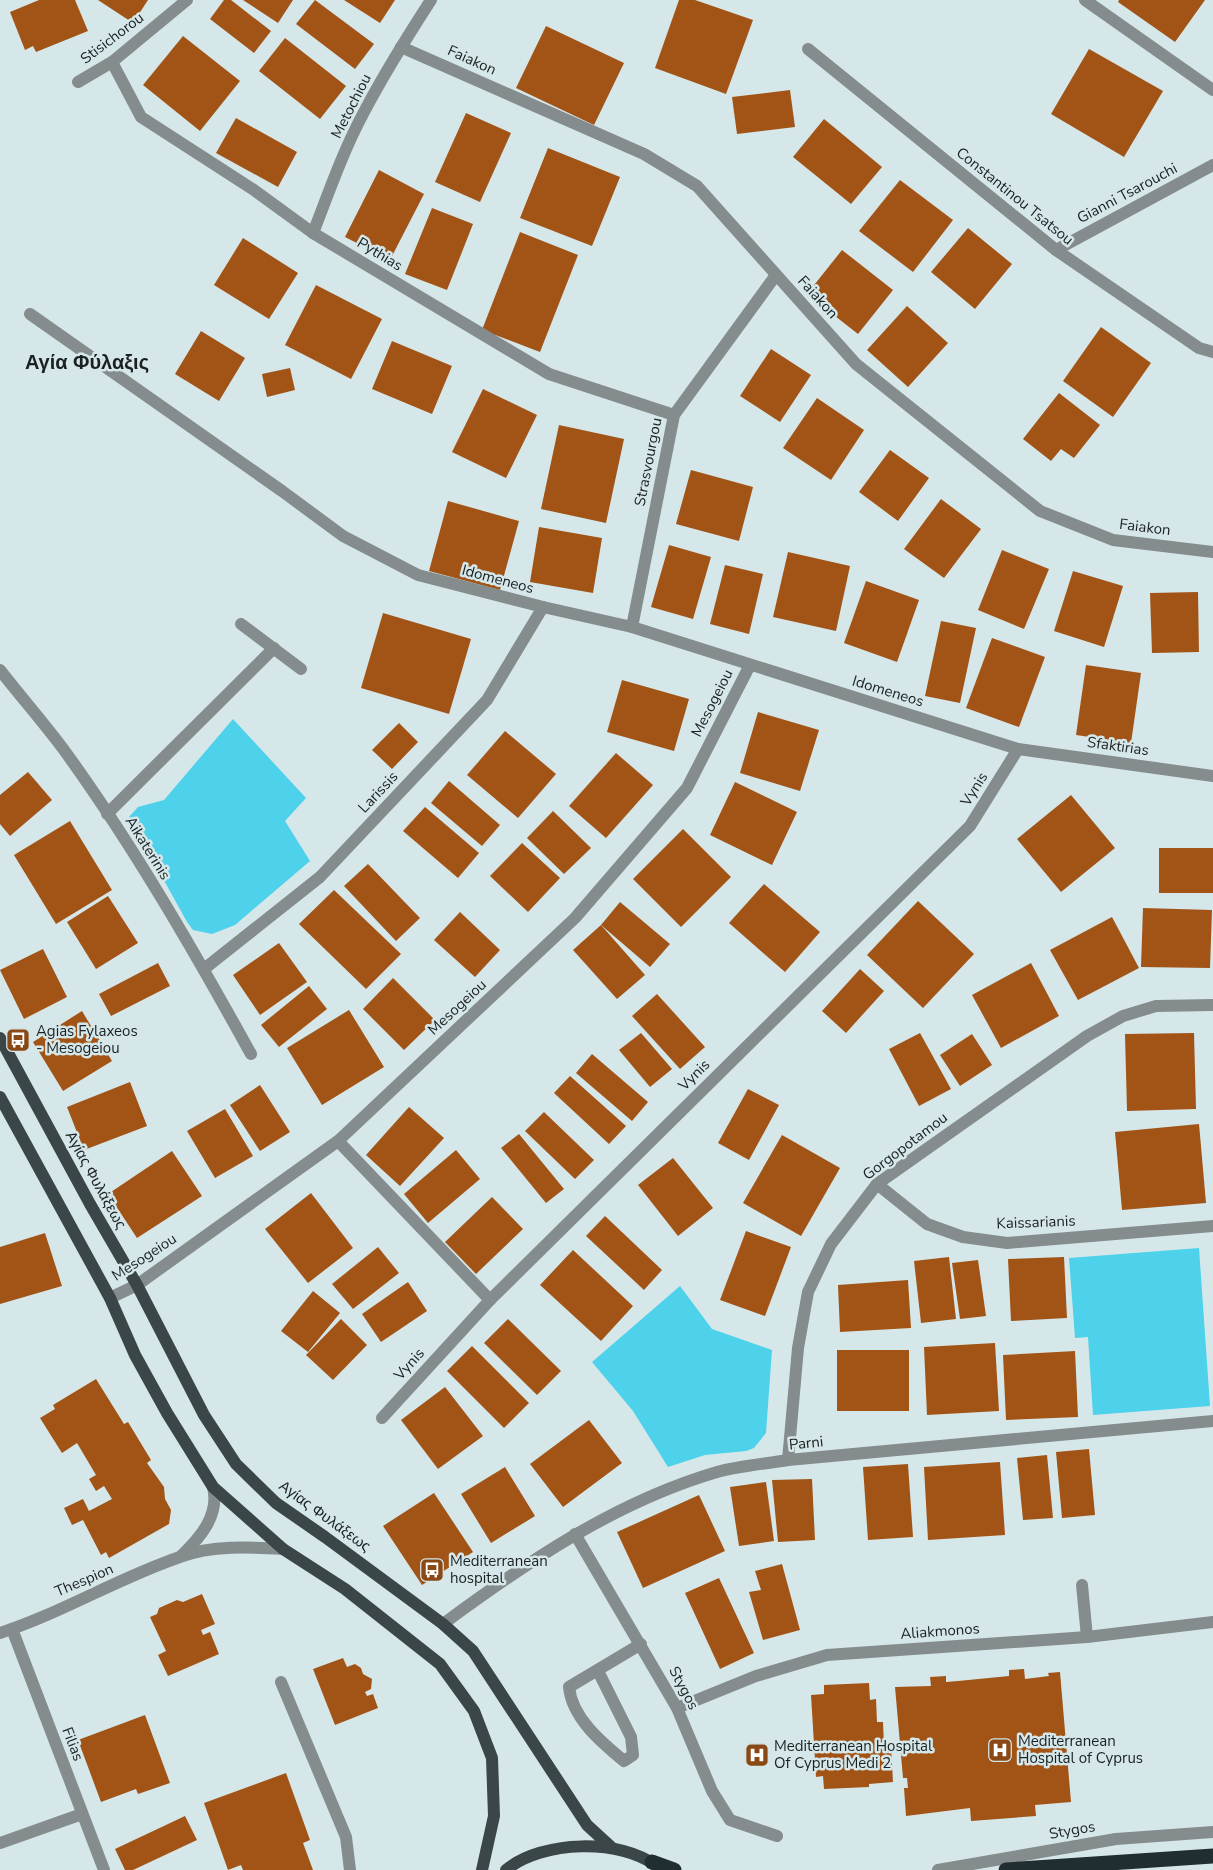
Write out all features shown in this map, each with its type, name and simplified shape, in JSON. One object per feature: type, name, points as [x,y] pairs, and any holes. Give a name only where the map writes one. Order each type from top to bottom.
[{"type":"highway","points":[[1006,1870],[1213,1856]]},
{"type":"highway","points":[[657,1866],[674,1870]]},
{"type":"main road","name":"Αγίας Φυλάξεως","points":[[0,1038],[90,1204],[137,1284],[204,1415],[236,1464],[276,1503],[443,1624],[473,1651],[587,1825],[611,1847]]},
{"type":"main road","points":[[0,1097],[110,1298],[135,1355],[167,1413],[213,1486],[283,1550],[345,1589],[440,1664],[474,1711],[492,1758],[494,1816],[482,1870]]},
{"type":"main road","points":[[506,1870],[515,1863],[562,1847],[611,1847],[657,1866]]},
{"type":"street","name":"Stisichorou","points":[[78,82],[112,62],[187,0]]},
{"type":"street","name":"Metochiou","points":[[313,233],[340,164],[363,113],[431,0]]},
{"type":"street","points":[[1085,0],[1213,90]]},
{"type":"street","name":"Faiakon","points":[[401,47],[644,154],[697,186],[856,364],[1040,512],[1112,540],[1213,552]]},
{"type":"street","name":"Constantinou Tsatsou","points":[[808,49],[1056,250],[1199,348],[1213,352]]},
{"type":"street","name":"Pythias","points":[[112,62],[141,117],[254,190],[313,233],[549,374],[674,415]]},
{"type":"street","name":"Gianni Tsarouchi","points":[[1056,250],[1213,165]]},
{"type":"street","name":"Strasvourgou","points":[[632,627],[674,415],[776,275]]},
{"type":"street","name":"Idomeneos","points":[[30,314],[282,491],[342,536],[418,575],[543,608],[632,627],[1018,749]]},
{"type":"street","name":"Larissis","points":[[204,969],[320,877],[487,700],[543,608]]},
{"type":"street","points":[[241,624],[301,669]]},
{"type":"street","points":[[107,814],[274,648]]},
{"type":"street","name":"Mesogeiou","points":[[110,1298],[137,1284],[338,1141],[575,918],[687,788],[750,665]]},
{"type":"street","name":"Aikaterinis","points":[[0,670],[64,749],[107,814],[204,969],[251,1054]]},
{"type":"street","name":"Sfaktirias","points":[[1018,749],[1213,776]]},
{"type":"street","name":"Vynis","points":[[382,1418],[490,1300],[970,826],[1018,749]]},
{"type":"street","name":"Gorgopotamou","points":[[788,1460],[798,1348],[808,1292],[831,1244],[877,1184],[1087,1036],[1123,1016],[1156,1006],[1213,1005]]},
{"type":"street","points":[[338,1141],[490,1300]]},
{"type":"street","name":"Kaissarianis","points":[[877,1184],[927,1224],[962,1236],[1007,1243],[1213,1226]]},
{"type":"street","name":"Parni","points":[[443,1624],[490,1588],[575,1534],[626,1507],[718,1472],[788,1460],[1213,1421]]},
{"type":"street","name":"Thespion","points":[[181,1556],[199,1539],[210,1520],[216,1498],[213,1486]]},
{"type":"street","name":"Stygos","points":[[575,1534],[678,1708],[712,1791],[730,1820],[777,1836]]},
{"type":"street","name":"Thespion","points":[[6,1631],[181,1556],[233,1548],[283,1550]]},
{"type":"street","points":[[1082,1585],[1087,1637]]},
{"type":"street","name":"Aliakmonos","points":[[678,1708],[756,1676],[828,1654],[1087,1637],[1213,1622]]},
{"type":"street","name":"Filias","points":[[6,1631],[104,1870]]},
{"type":"street","points":[[598,1671],[631,1737],[633,1755],[624,1761],[593,1736],[570,1696],[569,1687],[641,1644]]},
{"type":"street","points":[[281,1682],[346,1837],[350,1870]]},
{"type":"street","points":[[0,1843],[82,1814]]},
{"type":"street","name":"Stygos","points":[[938,1870],[1116,1839],[1213,1832]]},
{"type":"shaded area","points":[[233,719],[306,798],[285,821],[310,861],[235,925],[212,934],[193,930],[187,922],[129,817],[138,807],[164,800]]},
{"type":"shaded area","points":[[1199,1248],[1210,1406],[1093,1415],[1088,1337],[1075,1338],[1069,1258]]},
{"type":"shaded area","points":[[680,1286],[712,1329],[772,1350],[766,1433],[754,1448],[746,1451],[705,1455],[668,1467],[633,1411],[592,1362]]},
{"type":"building","points":[[39,0],[75,0],[88,31],[36,52],[33,46],[25,50],[10,12]]},
{"type":"building","points":[[98,0],[148,0],[133,23]]},
{"type":"building","points":[[224,0],[231,0],[271,31],[254,53],[210,19]]},
{"type":"building","points":[[243,0],[293,0],[278,23]]},
{"type":"building","points":[[315,0],[374,44],[355,69],[296,24]]},
{"type":"building","points":[[344,0],[395,0],[380,23]]},
{"type":"building","points":[[679,0],[695,0],[753,20],[726,94],[655,68]]},
{"type":"building","points":[[1119,0],[1205,0],[1175,42],[1118,2]]},
{"type":"building","points":[[546,26],[624,63],[594,125],[516,88]]},
{"type":"building","points":[[183,36],[240,81],[200,131],[143,85]]},
{"type":"building","points":[[285,38],[346,86],[320,119],[259,71]]},
{"type":"building","points":[[1089,49],[1163,91],[1124,157],[1051,114]]},
{"type":"building","points":[[790,90],[795,127],[737,134],[732,97]]},
{"type":"building","points":[[466,113],[511,133],[480,202],[435,182]]},
{"type":"building","points":[[236,118],[297,152],[278,187],[216,153]]},
{"type":"building","points":[[824,119],[882,167],[851,204],[793,157]]},
{"type":"building","points":[[548,148],[620,177],[592,246],[520,218]]},
{"type":"building","points":[[379,170],[424,194],[390,260],[345,237]]},
{"type":"building","points":[[900,180],[953,220],[913,272],[859,231]]},
{"type":"building","points":[[432,208],[473,224],[447,290],[405,274]]},
{"type":"building","points":[[968,228],[1012,264],[975,309],[931,272]]},
{"type":"building","points":[[520,232],[578,255],[540,352],[482,330]]},
{"type":"building","points":[[243,238],[298,273],[269,319],[214,285]]},
{"type":"building","points":[[842,250],[893,290],[858,334],[807,294]]},
{"type":"building","points":[[316,285],[382,319],[351,379],[285,345]]},
{"type":"building","points":[[907,306],[948,343],[908,387],[867,350]]},
{"type":"building","points":[[1101,327],[1151,363],[1113,417],[1063,381]]},
{"type":"building","points":[[201,331],[245,358],[219,401],[175,374]]},
{"type":"building","points":[[392,341],[452,366],[432,414],[372,389]]},
{"type":"building","points":[[771,349],[811,375],[780,422],[740,396]]},
{"type":"building","points":[[290,368],[295,390],[267,397],[262,374]]},
{"type":"building","points":[[483,389],[537,415],[506,478],[452,452]]},
{"type":"building","points":[[1059,393],[1100,425],[1074,458],[1061,449],[1051,461],[1023,439]]},
{"type":"building","points":[[817,398],[864,430],[831,480],[783,448]]},
{"type":"building","points":[[559,425],[624,439],[606,523],[541,509]]},
{"type":"building","points":[[890,450],[929,478],[898,521],[859,492]]},
{"type":"building","points":[[691,470],[753,487],[739,541],[676,524]]},
{"type":"building","points":[[941,499],[981,529],[944,578],[904,549]]},
{"type":"building","points":[[448,501],[519,521],[500,590],[429,571]]},
{"type":"building","points":[[539,527],[602,538],[593,593],[530,582]]},
{"type":"building","points":[[669,545],[711,557],[693,619],[651,607]]},
{"type":"building","points":[[1002,550],[1049,569],[1024,629],[978,610]]},
{"type":"building","points":[[788,552],[850,566],[836,631],[773,617]]},
{"type":"building","points":[[725,565],[763,574],[749,634],[710,624]]},
{"type":"building","points":[[1073,571],[1123,586],[1104,647],[1054,631]]},
{"type":"building","points":[[866,581],[919,600],[897,662],[844,643]]},
{"type":"building","points":[[1198,592],[1199,652],[1152,653],[1150,593]]},
{"type":"building","points":[[383,613],[471,639],[449,714],[361,688]]},
{"type":"building","points":[[941,621],[976,628],[960,703],[925,696]]},
{"type":"building","points":[[992,638],[1045,657],[1019,727],[966,708]]},
{"type":"building","points":[[1086,665],[1141,673],[1131,743],[1076,735]]},
{"type":"building","points":[[622,680],[689,699],[674,751],[607,732]]},
{"type":"building","points":[[758,712],[819,730],[800,791],[740,773]]},
{"type":"building","points":[[399,723],[418,742],[392,769],[372,750]]},
{"type":"building","points":[[505,731],[556,774],[518,818],[467,775]]},
{"type":"building","points":[[616,753],[653,785],[606,838],[569,806]]},
{"type":"building","points":[[28,772],[52,800],[10,836],[0,824],[0,795]]},
{"type":"building","points":[[449,781],[500,825],[482,846],[431,803]]},
{"type":"building","points":[[735,782],[797,812],[772,865],[710,835]]},
{"type":"building","points":[[1071,795],[1115,848],[1061,892],[1017,839]]},
{"type":"building","points":[[425,807],[479,853],[458,878],[403,831]]},
{"type":"building","points":[[553,811],[591,848],[564,874],[527,838]]},
{"type":"building","points":[[70,821],[112,890],[56,924],[14,855]]},
{"type":"building","points":[[683,829],[731,877],[681,927],[633,879]]},
{"type":"building","points":[[522,843],[560,878],[528,912],[490,876]]},
{"type":"building","points":[[1159,848],[1213,848],[1213,893],[1159,893]]},
{"type":"building","points":[[368,864],[420,918],[396,941],[344,886]]},
{"type":"building","points":[[764,884],[820,932],[785,972],[729,923]]},
{"type":"building","points":[[334,890],[401,954],[366,989],[299,924]]},
{"type":"building","points":[[108,896],[138,943],[96,969],[67,922]]},
{"type":"building","points":[[918,901],[974,954],[923,1008],[867,955]]},
{"type":"building","points":[[620,902],[670,944],[650,967],[601,925]]},
{"type":"building","points":[[1143,908],[1212,910],[1210,968],[1141,967]]},
{"type":"building","points":[[460,912],[500,950],[475,977],[434,940]]},
{"type":"building","points":[[1112,917],[1139,968],[1078,1000],[1050,950]]},
{"type":"building","points":[[601,925],[645,975],[617,999],[573,950]]},
{"type":"building","points":[[279,943],[307,982],[260,1015],[233,975]]},
{"type":"building","points":[[43,949],[67,997],[24,1019],[0,970]]},
{"type":"building","points":[[158,963],[170,986],[111,1016],[99,994]]},
{"type":"building","points":[[1031,963],[1059,1016],[1001,1048],[972,995]]},
{"type":"building","points":[[860,969],[884,991],[846,1033],[822,1011]]},
{"type":"building","points":[[393,978],[435,1020],[404,1050],[363,1009]]},
{"type":"building","points":[[309,986],[327,1009],[279,1047],[261,1025]]},
{"type":"building","points":[[657,994],[705,1047],[680,1069],[632,1016]]},
{"type":"building","points":[[349,1010],[384,1067],[322,1105],[287,1048]]},
{"type":"building","points":[[82,1011],[112,1061],[63,1091],[33,1042]]},
{"type":"building","points":[[641,1033],[672,1069],[650,1087],[619,1050]]},
{"type":"building","points":[[920,1033],[951,1089],[919,1106],[889,1049]]},
{"type":"building","points":[[1194,1033],[1196,1109],[1127,1111],[1125,1034]]},
{"type":"building","points":[[972,1034],[992,1065],[960,1086],[940,1055]]},
{"type":"building","points":[[592,1054],[648,1102],[632,1121],[576,1073]]},
{"type":"building","points":[[570,1076],[626,1126],[609,1144],[554,1093]]},
{"type":"building","points":[[130,1082],[147,1126],[84,1150],[67,1107]]},
{"type":"building","points":[[260,1085],[290,1132],[260,1151],[230,1105]]},
{"type":"building","points":[[748,1089],[779,1105],[749,1160],[718,1143]]},
{"type":"building","points":[[409,1107],[444,1138],[400,1186],[366,1155]]},
{"type":"building","points":[[225,1109],[253,1156],[215,1178],[187,1131]]},
{"type":"building","points":[[544,1112],[594,1160],[575,1179],[525,1131]]},
{"type":"building","points":[[1199,1124],[1206,1203],[1122,1210],[1115,1132]]},
{"type":"building","points":[[519,1134],[564,1189],[546,1203],[501,1148]]},
{"type":"building","points":[[782,1135],[840,1168],[801,1236],[743,1203]]},
{"type":"building","points":[[456,1150],[480,1179],[428,1223],[404,1194]]},
{"type":"building","points":[[172,1151],[202,1196],[137,1238],[108,1194]]},
{"type":"building","points":[[673,1158],[713,1208],[678,1236],[638,1185]]},
{"type":"building","points":[[311,1193],[353,1248],[308,1283],[265,1229]]},
{"type":"building","points":[[492,1197],[523,1229],[476,1274],[445,1242]]},
{"type":"building","points":[[605,1216],[662,1270],[644,1290],[586,1236]]},
{"type":"building","points":[[746,1231],[791,1247],[765,1316],[720,1300]]},
{"type":"building","points":[[45,1233],[62,1286],[0,1304],[0,1247]]},
{"type":"building","points":[[378,1247],[399,1273],[353,1309],[332,1284]]},
{"type":"building","points":[[573,1250],[633,1306],[601,1341],[540,1285]]},
{"type":"building","points":[[949,1257],[956,1319],[921,1323],[914,1261]]},
{"type":"building","points":[[1064,1257],[1067,1318],[1011,1321],[1008,1259]]},
{"type":"building","points":[[978,1260],[986,1316],[960,1319],[952,1263]]},
{"type":"building","points":[[908,1280],[911,1328],[840,1332],[838,1285]]},
{"type":"building","points":[[408,1282],[427,1311],[381,1342],[362,1314]]},
{"type":"building","points":[[313,1291],[340,1313],[308,1352],[281,1331]]},
{"type":"building","points":[[341,1319],[367,1345],[333,1380],[306,1355]]},
{"type":"building","points":[[508,1319],[561,1371],[537,1395],[484,1343]]},
{"type":"building","points":[[995,1343],[999,1411],[927,1415],[924,1347]]},
{"type":"building","points":[[472,1346],[529,1403],[504,1428],[447,1371]]},
{"type":"building","points":[[837,1350],[909,1350],[909,1411],[837,1411]]},
{"type":"building","points":[[1075,1351],[1078,1417],[1006,1420],[1003,1355]]},
{"type":"building","points":[[96,1379],[124,1424],[128,1422],[151,1460],[147,1463],[164,1487],[165,1499],[171,1510],[169,1524],[109,1558],[106,1552],[101,1555],[83,1520],[72,1525],[64,1508],[83,1499],[89,1511],[112,1499],[104,1486],[96,1491],[89,1479],[96,1475],[77,1443],[62,1453],[40,1418],[55,1409],[53,1405]]},
{"type":"building","points":[[445,1387],[483,1436],[438,1469],[401,1420]]},
{"type":"building","points":[[589,1420],[622,1463],[563,1507],[530,1464]]},
{"type":"building","points":[[1089,1449],[1095,1515],[1062,1518],[1056,1452]]},
{"type":"building","points":[[1047,1455],[1053,1518],[1023,1520],[1017,1458]]},
{"type":"building","points":[[1000,1462],[1005,1535],[928,1540],[924,1467]]},
{"type":"building","points":[[908,1464],[913,1537],[868,1540],[863,1467]]},
{"type":"building","points":[[505,1467],[535,1516],[491,1543],[461,1494]]},
{"type":"building","points":[[812,1479],[815,1540],[778,1542],[772,1480]]},
{"type":"building","points":[[766,1482],[774,1541],[739,1546],[730,1487]]},
{"type":"building","points":[[434,1493],[473,1552],[422,1585],[383,1526]]},
{"type":"building","points":[[699,1495],[725,1551],[643,1588],[617,1532]]},
{"type":"building","points":[[782,1564],[800,1630],[763,1640],[749,1592],[761,1590],[755,1571]]},
{"type":"building","points":[[719,1578],[754,1653],[720,1669],[685,1593]]},
{"type":"building","points":[[202,1594],[215,1624],[201,1630],[203,1635],[210,1632],[219,1654],[168,1676],[158,1655],[166,1651],[150,1617],[157,1614],[159,1608],[177,1600],[183,1602]]},
{"type":"building","points":[[343,1658],[347,1667],[355,1664],[361,1668],[363,1674],[372,1679],[371,1689],[365,1692],[367,1696],[373,1694],[378,1708],[335,1725],[313,1669]]},
{"type":"building","points":[[1024,1669],[1025,1679],[1049,1676],[1048,1673],[1060,1672],[1071,1802],[1035,1805],[1036,1816],[971,1821],[970,1808],[906,1816],[904,1788],[908,1788],[907,1778],[903,1778],[895,1687],[931,1686],[930,1677],[946,1676],[946,1682],[958,1681],[1009,1676],[1009,1670]]},
{"type":"building","points":[[869,1683],[870,1700],[876,1699],[877,1722],[883,1722],[884,1746],[891,1746],[893,1782],[869,1784],[869,1787],[824,1789],[823,1776],[816,1777],[811,1695],[824,1694],[824,1685]]},
{"type":"building","points":[[145,1715],[170,1783],[138,1794],[136,1789],[101,1802],[78,1740]]},
{"type":"building","points":[[286,1773],[310,1840],[303,1843],[313,1870],[243,1870],[241,1865],[228,1870],[204,1803]]},
{"type":"building","points":[[185,1816],[197,1840],[133,1870],[125,1870],[115,1849]]},
{"type":"place","name":"Agias Fylaxeos - Mesogeiou","points":[[18,1040]]},
{"type":"place","name":"Mediterranean hospital","points":[[432,1570]]},
{"type":"place","name":"Mediterranean Hospital of Cyprus","points":[[1000,1750]]},
{"type":"place","name":"Mediterranean Hospital Of Cyprus Medi 2","points":[[757,1755]]},
{"type":"district","name":"Αγία Φύλαξις","points":[[87,362]]}]
